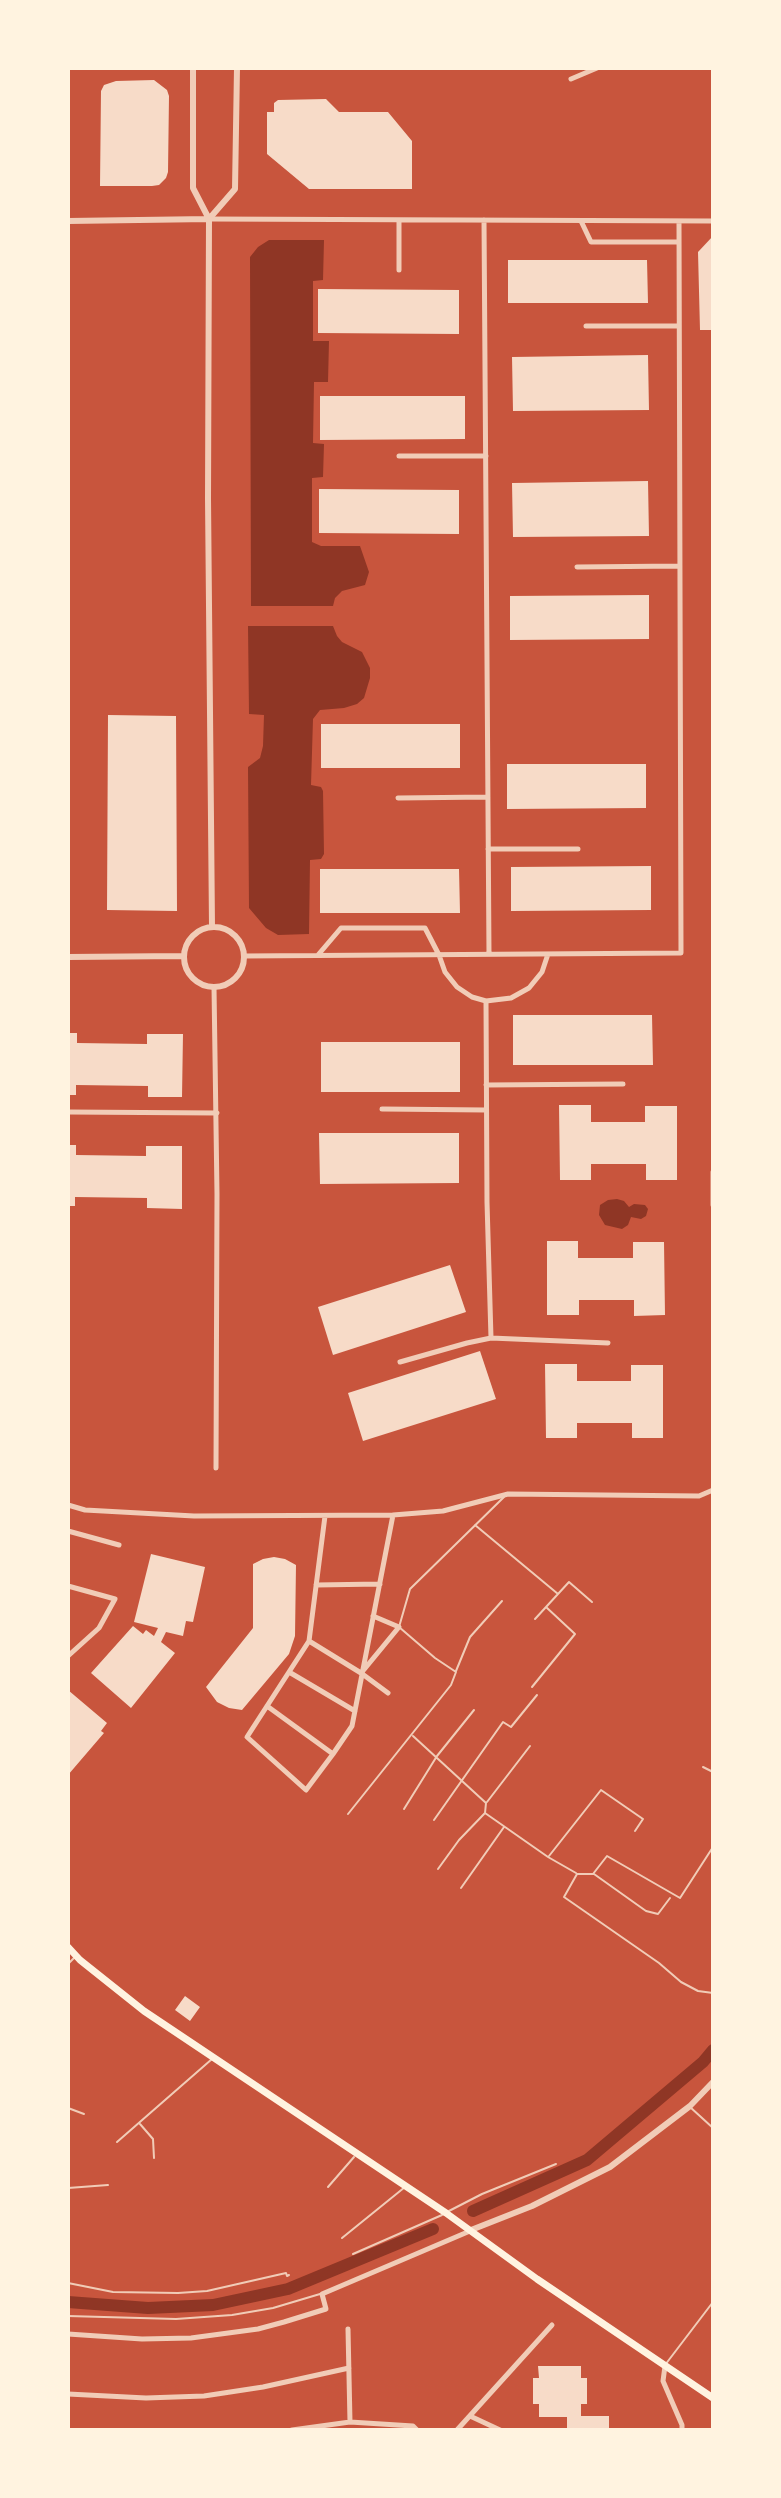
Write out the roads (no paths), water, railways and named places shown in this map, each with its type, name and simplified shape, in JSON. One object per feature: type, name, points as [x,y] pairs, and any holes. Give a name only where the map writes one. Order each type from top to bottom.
[{"type":"main road","points":[[68,1947],[144,2011],[358,2153],[713,2398]]},
{"type":"street","points":[[193,68],[193,188],[209,219],[209,890],[212,927]]},
{"type":"street","points":[[209,219],[235,189],[237,68]]},
{"type":"street","points":[[571,79],[597,68]]},
{"type":"street","points":[[399,220],[399,270]]},
{"type":"street","points":[[484,220],[489,954]]},
{"type":"street","points":[[68,221],[713,221]]},
{"type":"street","points":[[581,221],[591,242],[679,242]]},
{"type":"street","points":[[244,956],[681,953],[679,222]]},
{"type":"street","points":[[586,326],[679,326]]},
{"type":"street","points":[[399,456],[486,456]]},
{"type":"street","points":[[577,567],[679,566]]},
{"type":"street","points":[[398,798],[488,797]]},
{"type":"street","points":[[488,849],[578,849]]},
{"type":"street","points":[[212,927],[230,932],[237,939],[244,956],[236,978],[214,987],[202,985],[192,978],[183,956],[192,936],[212,927]]},
{"type":"street","points":[[318,956],[341,928],[425,928],[445,972],[457,987],[472,997],[486,1001],[511,998],[529,988],[542,972],[548,954]]},
{"type":"street","points":[[68,957],[183,956]]},
{"type":"street","points":[[214,987],[217,1113],[216,1468]]},
{"type":"street","points":[[486,1001],[491,1338]]},
{"type":"street","points":[[486,1085],[623,1084]]},
{"type":"street","points":[[382,1109],[486,1110]]},
{"type":"street","points":[[68,1112],[217,1113]]},
{"type":"street","points":[[713,1172],[713,1205]]},
{"type":"street","points":[[400,1362],[491,1338],[608,1343]]},
{"type":"street","points":[[68,1505],[85,1510],[134,1514],[393,1515],[443,1511],[508,1494],[699,1496],[713,1490]]},
{"type":"street","points":[[325,1516],[309,1641],[247,1737],[306,1790],[352,1726],[393,1515]]},
{"type":"street","points":[[68,1531],[119,1545]]},
{"type":"street","points":[[316,1585],[380,1584]]},
{"type":"street","points":[[68,1586],[115,1599],[99,1628],[68,1656]]},
{"type":"street","points":[[361,1673],[399,1627],[373,1616]]},
{"type":"street","points":[[309,1641],[388,1693]]},
{"type":"street","points":[[289,1672],[355,1711]]},
{"type":"street","points":[[267,1706],[333,1754]]},
{"type":"street","points":[[68,2334],[142,2339],[191,2338],[258,2329],[326,2309],[322,2294],[532,2206],[610,2167],[690,2106],[713,2082]]},
{"type":"street","points":[[457,2430],[552,2325]]},
{"type":"street","points":[[348,2329],[350,2422]]},
{"type":"street","points":[[665,2366],[663,2381],[682,2430]]},
{"type":"street","points":[[68,2394],[146,2398],[204,2396],[349,2368]]},
{"type":"street","points":[[470,2416],[500,2430]]},
{"type":"street","points":[[292,2430],[350,2422],[413,2426],[417,2430]]},
{"type":"lane","points":[[456,1672],[399,1627],[410,1589],[508,1494]]},
{"type":"lane","points":[[474,1524],[558,1594]]},
{"type":"lane","points":[[535,1619],[569,1582],[592,1602]]},
{"type":"lane","points":[[348,1814],[451,1685],[470,1637],[502,1601]]},
{"type":"lane","points":[[532,1687],[575,1634],[546,1607]]},
{"type":"lane","points":[[434,1820],[503,1722],[511,1727],[537,1695]]},
{"type":"lane","points":[[404,1809],[437,1756],[474,1710]]},
{"type":"lane","points":[[412,1735],[486,1803]]},
{"type":"lane","points":[[438,1869],[459,1840],[485,1813],[486,1803],[530,1746]]},
{"type":"lane","points":[[703,1767],[713,1772]]},
{"type":"lane","points":[[548,1857],[601,1790],[643,1819],[635,1831]]},
{"type":"lane","points":[[485,1813],[548,1857],[577,1874],[593,1874],[646,1911],[658,1914],[670,1898]]},
{"type":"lane","points":[[461,1888],[505,1826]]},
{"type":"lane","points":[[593,1874],[607,1856],[680,1898],[713,1847]]},
{"type":"lane","points":[[577,1874],[564,1897],[659,1963],[681,1982],[698,1991],[713,1993]]},
{"type":"lane","points":[[68,1964],[76,1956]]},
{"type":"lane","points":[[117,2142],[214,2057]]},
{"type":"lane","points":[[690,2106],[713,2128]]},
{"type":"lane","points":[[68,2108],[84,2114]]},
{"type":"lane","points":[[139,2123],[153,2139],[154,2158]]},
{"type":"lane","points":[[328,2187],[358,2153]]},
{"type":"lane","points":[[353,2254],[482,2194],[556,2164]]},
{"type":"lane","points":[[68,2188],[108,2185]]},
{"type":"lane","points":[[342,2238],[406,2187]]},
{"type":"lane","points":[[68,2283],[113,2292],[178,2293],[207,2291],[286,2273],[289,2275]]},
{"type":"lane","points":[[68,2316],[176,2319],[232,2315],[273,2308],[322,2294]]},
{"type":"lane","points":[[665,2366],[713,2302]]},
{"type":"waterway","points":[[473,2211],[587,2160],[703,2062],[713,2050]]},
{"type":"waterway","points":[[68,2302],[148,2308],[213,2305],[288,2289],[433,2229]]}]
